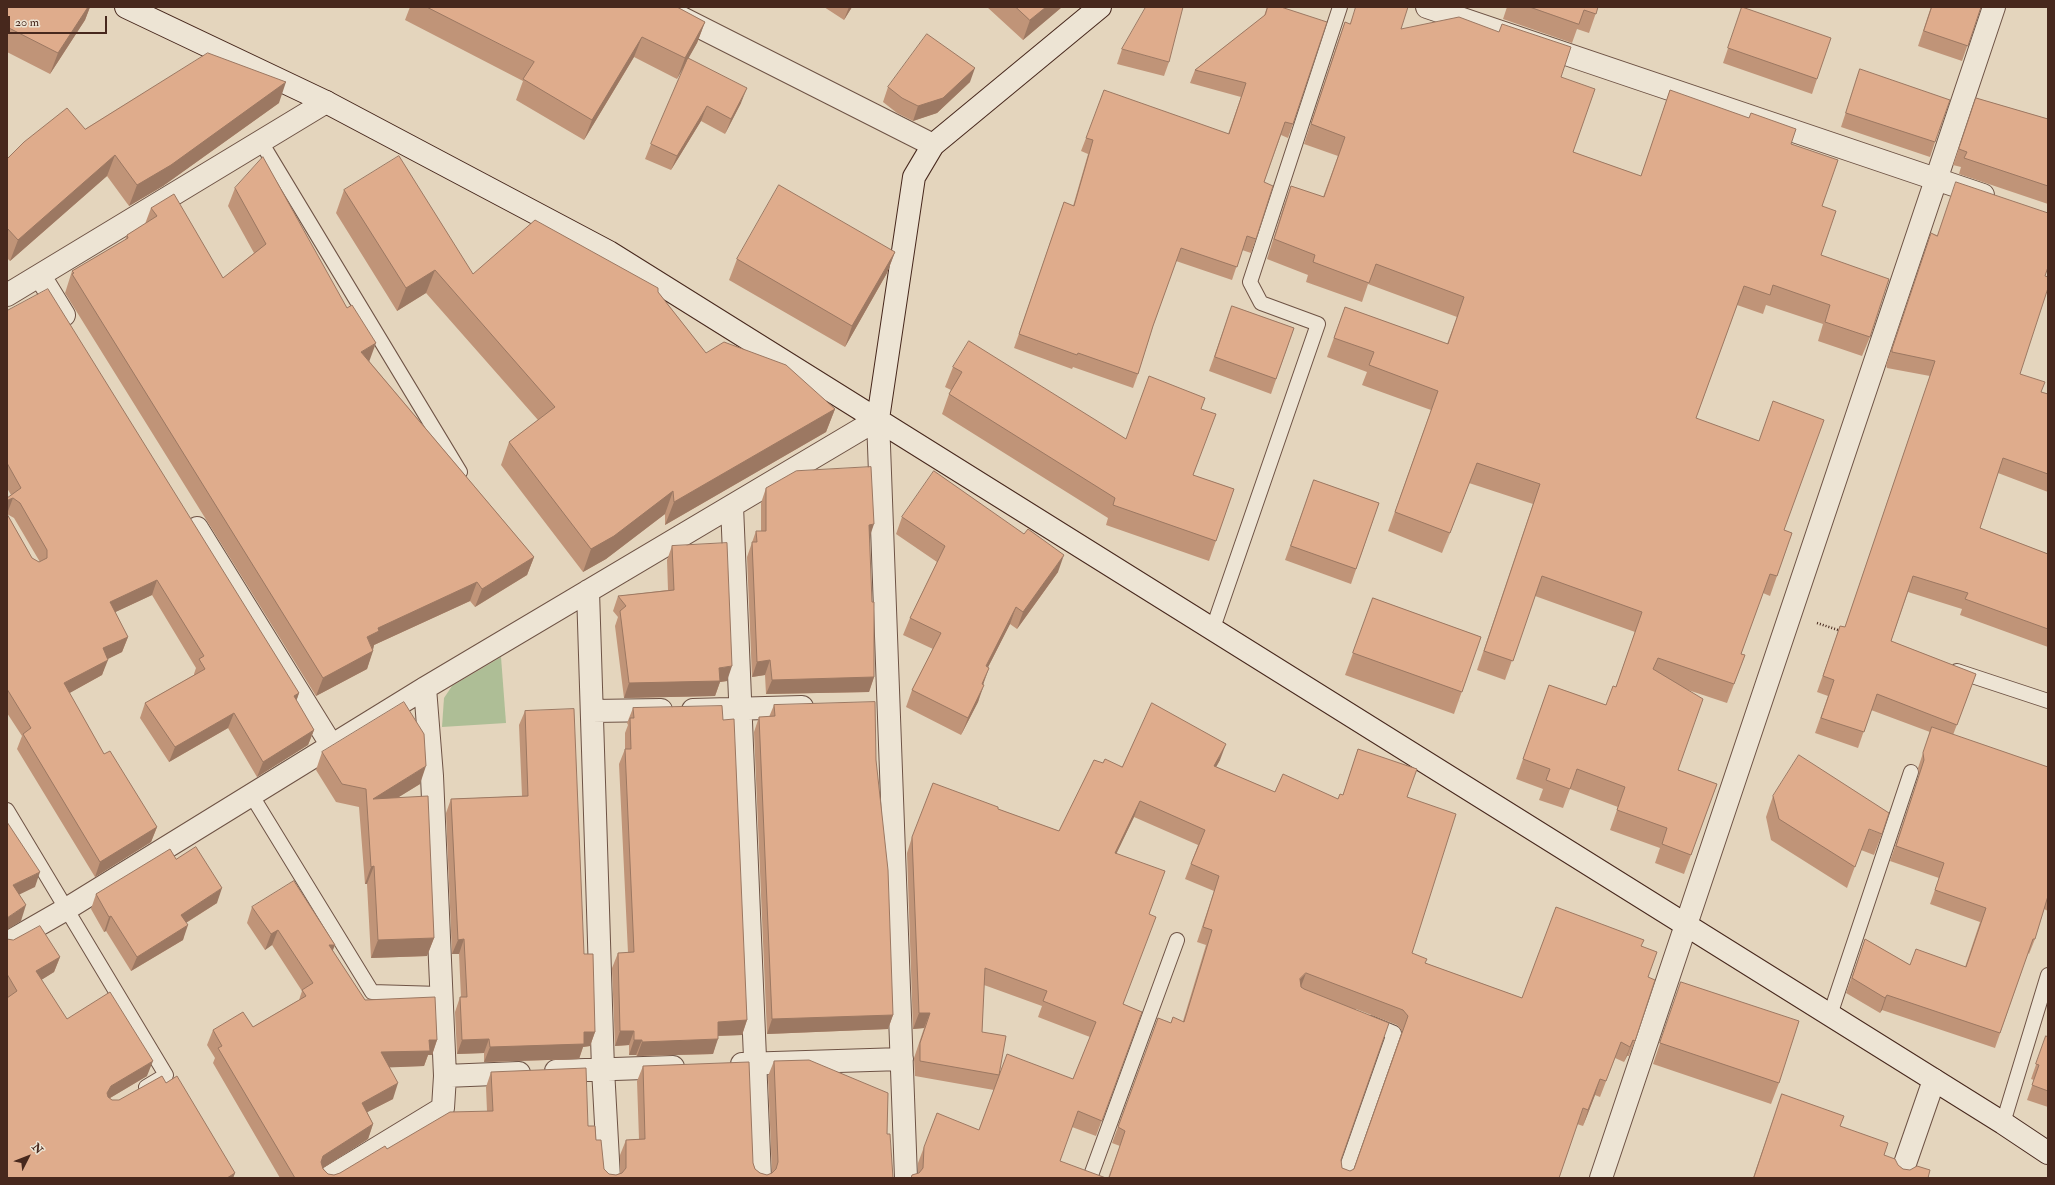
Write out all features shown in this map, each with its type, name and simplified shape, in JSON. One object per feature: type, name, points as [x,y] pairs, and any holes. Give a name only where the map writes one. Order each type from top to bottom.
[{"type":"street","points":[[126,7],[326,102],[609,252],[1213,628],[2003,1123],[2048,1153]]},
{"type":"street","points":[[669,7],[674,14],[933,145]]},
{"type":"street","points":[[906,1178],[878,419],[914,177],[933,145],[1100,7]]},
{"type":"street","points":[[1427,7],[2003,202]]},
{"type":"street","points":[[1601,1178],[1791,614],[1935,179],[1994,7]]},
{"type":"street","points":[[7,295],[326,102]]},
{"type":"street","points":[[40,276],[73,329]]},
{"type":"street","points":[[7,944],[252,796],[425,688],[878,419]]},
{"type":"street","points":[[732,506],[760,1178]]},
{"type":"street","points":[[186,511],[332,746]]},
{"type":"street","points":[[588,591],[602,1069],[609,1178]]},
{"type":"street","points":[[328,1178],[443,1108],[444,1076],[432,776],[425,688]]},
{"type":"street","points":[[865,705],[889,704]]},
{"type":"street","points":[[592,711],[740,709],[819,706]]},
{"type":"street","points":[[725,1065],[902,1058]]},
{"type":"street","points":[[444,1076],[694,1066]]},
{"type":"street","points":[[1900,1178],[1934,1080]]},
{"type":"lane","points":[[1213,628],[1318,324],[1262,303],[1250,282],[1340,7]]},
{"type":"lane","points":[[261,142],[460,472]]},
{"type":"lane","points":[[1947,667],[2048,701]]},
{"type":"lane","points":[[1830,1015],[1910,772]]},
{"type":"lane","points":[[252,796],[372,992],[440,994]]},
{"type":"lane","points":[[7,810],[68,908],[166,1076],[135,1094]]},
{"type":"lane","points":[[1090,1178],[1177,940]]},
{"type":"lane","points":[[2003,1123],[2048,975]]},
{"type":"lane","points":[[1343,1178],[1394,1033],[1358,1019]]},
{"type":"path","points":[[1791,614],[1843,632]]},
{"type":"green space","points":[[501,657],[506,723],[442,727],[444,698],[452,686]]},
{"type":"building","points":[[7,7],[88,7],[58,53],[7,27]]},
{"type":"building","points":[[427,7],[677,7],[705,22],[685,58],[642,37],[592,120],[523,79],[534,62]]},
{"type":"building","points":[[1016,7],[1046,7],[1030,20]]},
{"type":"building","points":[[1146,7],[1183,7],[1169,62],[1122,49]]},
{"type":"building","points":[[1268,7],[1281,7],[1327,22],[1293,124],[1285,122],[1264,182],[1273,186],[1256,239],[1247,236],[1237,267],[1181,248],[1153,326],[1138,374],[1078,353],[1077,355],[1019,334],[1064,202],[1074,206],[1093,140],[1086,138],[1104,90],[1229,134],[1246,83],[1195,70],[1265,15]]},
{"type":"building","points":[[1356,7],[1408,7],[1401,29],[1459,17],[1499,32],[1502,24],[1571,47],[1561,77],[1595,89],[1573,152],[1641,176],[1670,90],[1749,118],[1751,113],[1796,129],[1791,144],[1838,160],[1822,206],[1836,211],[1821,255],[1889,279],[1870,337],[1825,322],[1830,305],[1773,285],[1770,295],[1744,286],[1696,418],[1759,441],[1773,401],[1824,420],[1784,530],[1792,533],[1777,576],[1770,574],[1741,654],[1745,655],[1734,684],[1658,658],[1653,669],[1703,699],[1678,770],[1717,784],[1691,855],[1662,844],[1667,828],[1617,810],[1625,787],[1577,769],[1570,789],[1546,780],[1550,769],[1523,759],[1549,685],[1606,705],[1613,686],[1616,687],[1642,612],[1542,576],[1513,661],[1484,651],[1540,484],[1477,463],[1450,533],[1395,512],[1438,391],[1369,365],[1374,352],[1334,338],[1345,307],[1448,344],[1464,297],[1376,264],[1369,283],[1313,262],[1315,255],[1274,239],[1291,186],[1324,197],[1345,137],[1311,124],[1345,22],[1350,24]]},
{"type":"building","points":[[1530,7],[1598,7],[1596,14],[1584,10],[1579,24]]},
{"type":"building","points":[[1742,7],[1831,38],[1817,79],[1728,48]]},
{"type":"building","points":[[1932,7],[1981,7],[1968,46],[1924,31]]},
{"type":"building","points":[[927,34],[975,68],[943,98],[918,106],[902,98],[888,87]]},
{"type":"building","points":[[208,53],[286,82],[171,165],[137,185],[115,155],[18,240],[7,228],[7,159],[24,142],[67,108],[85,129]]},
{"type":"building","points":[[688,58],[747,88],[731,119],[707,106],[677,156],[651,144]]},
{"type":"building","points":[[1860,69],[1950,100],[1935,142],[1846,113]]},
{"type":"building","points":[[1976,98],[2048,119],[2048,186],[1964,158],[1967,152],[1959,149]]},
{"type":"building","points":[[399,156],[473,274],[535,220],[658,288],[658,292],[706,353],[724,342],[786,365],[835,409],[674,502],[673,491],[614,536],[591,549],[509,442],[555,407],[435,270],[406,288],[344,190]]},
{"type":"building","points":[[263,157],[347,308],[352,305],[376,343],[361,352],[534,557],[482,589],[477,582],[378,628],[379,631],[367,637],[373,651],[323,678],[72,274],[74,273],[72,271],[128,238],[127,235],[157,216],[151,208],[174,194],[223,278],[266,244],[235,188]]},
{"type":"building","points":[[1956,182],[2048,213],[2048,267],[2045,276],[2048,277],[2048,288],[2020,374],[2045,382],[2041,392],[2048,394],[2048,474],[2003,458],[1980,528],[2048,554],[2048,629],[1965,599],[1968,593],[1913,576],[1891,641],[1976,674],[1957,725],[1877,694],[1864,732],[1821,718],[1834,680],[1823,676],[1840,626],[1845,627],[1935,361],[1892,352],[1892,349],[1931,233],[1937,236]]},
{"type":"building","points":[[779,185],[895,252],[852,326],[737,259]]},
{"type":"building","points":[[48,289],[299,693],[294,696],[314,730],[263,762],[234,713],[175,747],[145,703],[205,669],[199,659],[204,656],[157,580],[110,602],[128,637],[103,648],[108,660],[64,683],[104,754],[110,751],[157,827],[100,862],[23,734],[31,728],[7,689],[7,514],[32,558],[39,562],[47,558],[47,550],[20,503],[13,498],[7,501],[7,498],[21,488],[7,463],[7,311]]},
{"type":"building","points":[[1232,306],[1294,328],[1276,379],[1215,357]]},
{"type":"building","points":[[969,341],[1126,439],[1149,376],[1205,398],[1201,409],[1216,414],[1193,475],[1234,489],[1216,541],[1113,505],[1115,498],[949,394],[962,372],[953,367]]},
{"type":"building","points":[[871,467],[874,524],[869,525],[872,602],[874,602],[874,677],[772,680],[770,660],[757,662],[752,542],[757,542],[756,531],[766,531],[766,488],[796,471]]},
{"type":"building","points":[[934,471],[1024,534],[1028,529],[1064,555],[1023,612],[1016,607],[986,666],[989,668],[982,684],[984,685],[968,718],[912,690],[941,633],[910,618],[945,546],[902,517]]},
{"type":"building","points":[[1314,480],[1379,503],[1356,569],[1291,546]]},
{"type":"building","points":[[727,543],[732,666],[719,668],[720,681],[629,683],[620,611],[626,606],[618,596],[674,590],[672,546]]},
{"type":"building","points":[[1373,598],[1481,637],[1462,692],[1353,653]]},
{"type":"building","points":[[404,702],[424,734],[426,766],[373,799],[428,796],[434,938],[378,940],[374,866],[371,867],[366,789],[342,784],[322,752]]},
{"type":"building","points":[[875,702],[876,760],[888,870],[893,1015],[772,1019],[759,717],[775,716],[774,705]]},
{"type":"building","points":[[1152,703],[1226,744],[1214,766],[1275,792],[1283,774],[1338,799],[1340,794],[1343,795],[1358,749],[1417,769],[1407,797],[1456,814],[1412,953],[1427,959],[1425,963],[1522,998],[1556,907],[1644,940],[1641,946],[1657,952],[1648,977],[1655,980],[1635,1041],[1633,1040],[1630,1047],[1621,1042],[1606,1081],[1600,1079],[1588,1110],[1583,1108],[1559,1178],[1109,1178],[1125,1131],[1118,1127],[1158,1018],[1171,1023],[1173,1017],[1184,1022],[1212,930],[1203,927],[1219,876],[1191,864],[1205,830],[1140,801],[1115,853],[1165,871],[1149,914],[1156,917],[1123,1004],[1142,1012],[1102,1121],[1078,1111],[1060,1161],[1106,1178],[911,1178],[912,1175],[919,1173],[923,1168],[924,1147],[937,1113],[979,1130],[1007,1054],[1073,1079],[1096,1022],[1043,1001],[1047,991],[985,968],[982,1032],[1006,1036],[999,1075],[920,1061],[920,1043],[930,1013],[919,1013],[912,837],[933,783],[1059,831],[1094,760],[1103,763],[1105,759],[1122,767]],"holes":[[[1306,973],[1403,1010],[1408,1016],[1354,1169],[1350,1171],[1342,1168],[1341,1160],[1389,1023],[1304,989],[1301,987],[1300,979]]]},
{"type":"building","points":[[722,706],[723,720],[734,719],[747,1020],[718,1022],[718,1039],[642,1042],[642,1040],[634,1040],[634,1031],[620,1031],[618,953],[634,952],[625,749],[631,749],[630,718],[634,718],[633,708]]},
{"type":"building","points":[[574,709],[584,954],[593,954],[595,1032],[584,1032],[584,1044],[490,1047],[489,1039],[462,1040],[460,997],[467,997],[464,939],[458,940],[451,799],[528,796],[525,711]]},
{"type":"building","points":[[1932,727],[2048,767],[2048,896],[2035,939],[2033,939],[2000,1033],[1887,995],[1885,998],[1852,978],[1865,939],[1910,965],[1916,949],[1966,967],[1986,908],[1935,890],[1944,863],[1896,846],[1924,760],[1923,753]]},
{"type":"building","points":[[1799,755],[1889,813],[1882,834],[1869,829],[1855,867],[1779,819],[1773,796]]},
{"type":"building","points":[[7,822],[40,872],[13,885],[26,905],[7,918]]},
{"type":"building","points":[[196,847],[222,888],[181,915],[188,925],[137,957],[111,916],[109,917],[96,894],[170,849],[176,859]]},
{"type":"building","points":[[294,881],[335,945],[329,945],[365,1000],[435,997],[437,1040],[429,1040],[430,1051],[381,1052],[398,1083],[362,1103],[373,1124],[323,1156],[321,1162],[323,1169],[328,1174],[334,1175],[340,1173],[385,1146],[387,1149],[450,1112],[493,1111],[491,1072],[586,1068],[588,1126],[595,1126],[596,1140],[601,1140],[604,1169],[609,1174],[616,1175],[622,1173],[626,1168],[626,1140],[645,1139],[643,1066],[749,1062],[753,1163],[755,1169],[760,1173],[767,1175],[776,1169],[778,1162],[774,1061],[809,1060],[888,1093],[887,1134],[890,1134],[893,1178],[295,1178],[218,1048],[222,1046],[213,1030],[243,1012],[253,1027],[306,996],[302,990],[313,983],[278,930],[271,934],[252,907]]},
{"type":"building","points":[[40,926],[60,957],[36,971],[67,1019],[110,992],[153,1061],[111,1086],[107,1093],[108,1097],[112,1100],[119,1100],[162,1076],[166,1083],[177,1076],[235,1173],[227,1178],[7,1178],[7,998],[17,991],[7,974],[7,939],[13,940]]},
{"type":"building","points":[[1681,982],[1799,1021],[1779,1083],[1660,1043]]},
{"type":"building","points":[[2046,1036],[2048,1037],[2048,1091],[2032,1085],[2039,1065],[2036,1064]]},
{"type":"building","points":[[1782,1094],[1844,1116],[1840,1126],[1888,1143],[1884,1155],[1895,1159],[1898,1165],[1903,1169],[1910,1170],[1917,1166],[1930,1170],[1928,1178],[1754,1178]]}]
